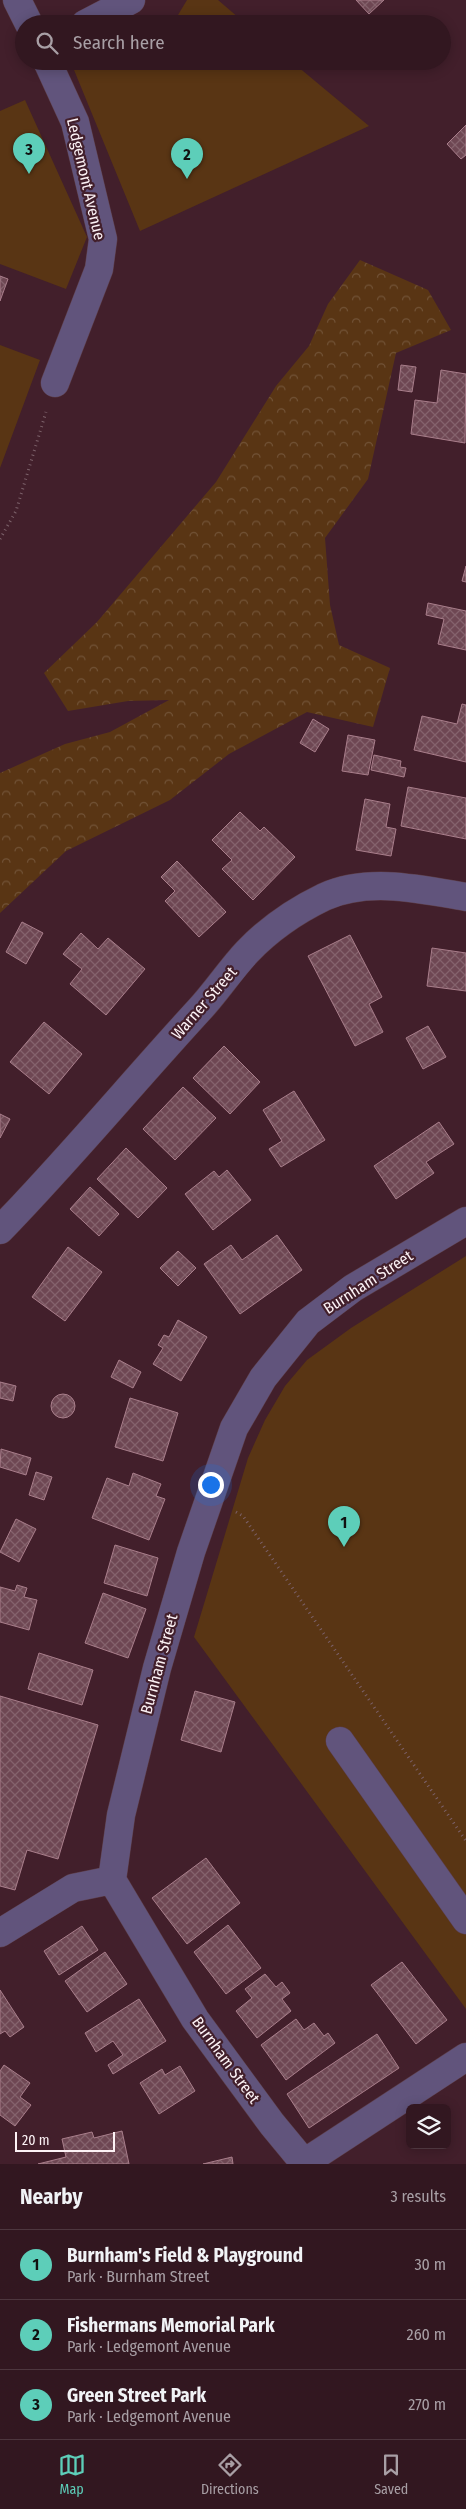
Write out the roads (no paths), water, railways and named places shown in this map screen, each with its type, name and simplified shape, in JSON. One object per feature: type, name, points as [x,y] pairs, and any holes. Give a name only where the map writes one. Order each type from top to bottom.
[{"type":"street","points":[[16,0],[24,15]]},
{"type":"street","points":[[103,15],[132,0]]},
{"type":"street","name":"Ledgemont Avenue","points":[[51,70],[75,122],[103,239],[99,269],[55,383]]},
{"type":"street","name":"Warner Street","points":[[0,1230],[60,1167],[131,1084],[220,987],[247,952],[285,920],[325,897],[357,888],[401,886],[466,897]]},
{"type":"street","name":"Burnham Street","points":[[304,2164],[272,2124],[196,2019],[112,1880],[121,1815],[157,1668],[210,1497],[234,1428],[263,1378],[308,1322],[353,1288],[466,1221]]},
{"type":"street","points":[[340,1742],[466,1920]]},
{"type":"street","points":[[0,1933],[73,1888],[112,1880]]},
{"type":"street","points":[[304,2164],[466,2057]]},
{"type":"place","name":"Green Street Park","points":[[29,174]]},
{"type":"place","name":"Fishermans Memorial Park","points":[[187,179]]},
{"type":"place","name":"Burnham's Field & Playground","points":[[344,1547]]}]
